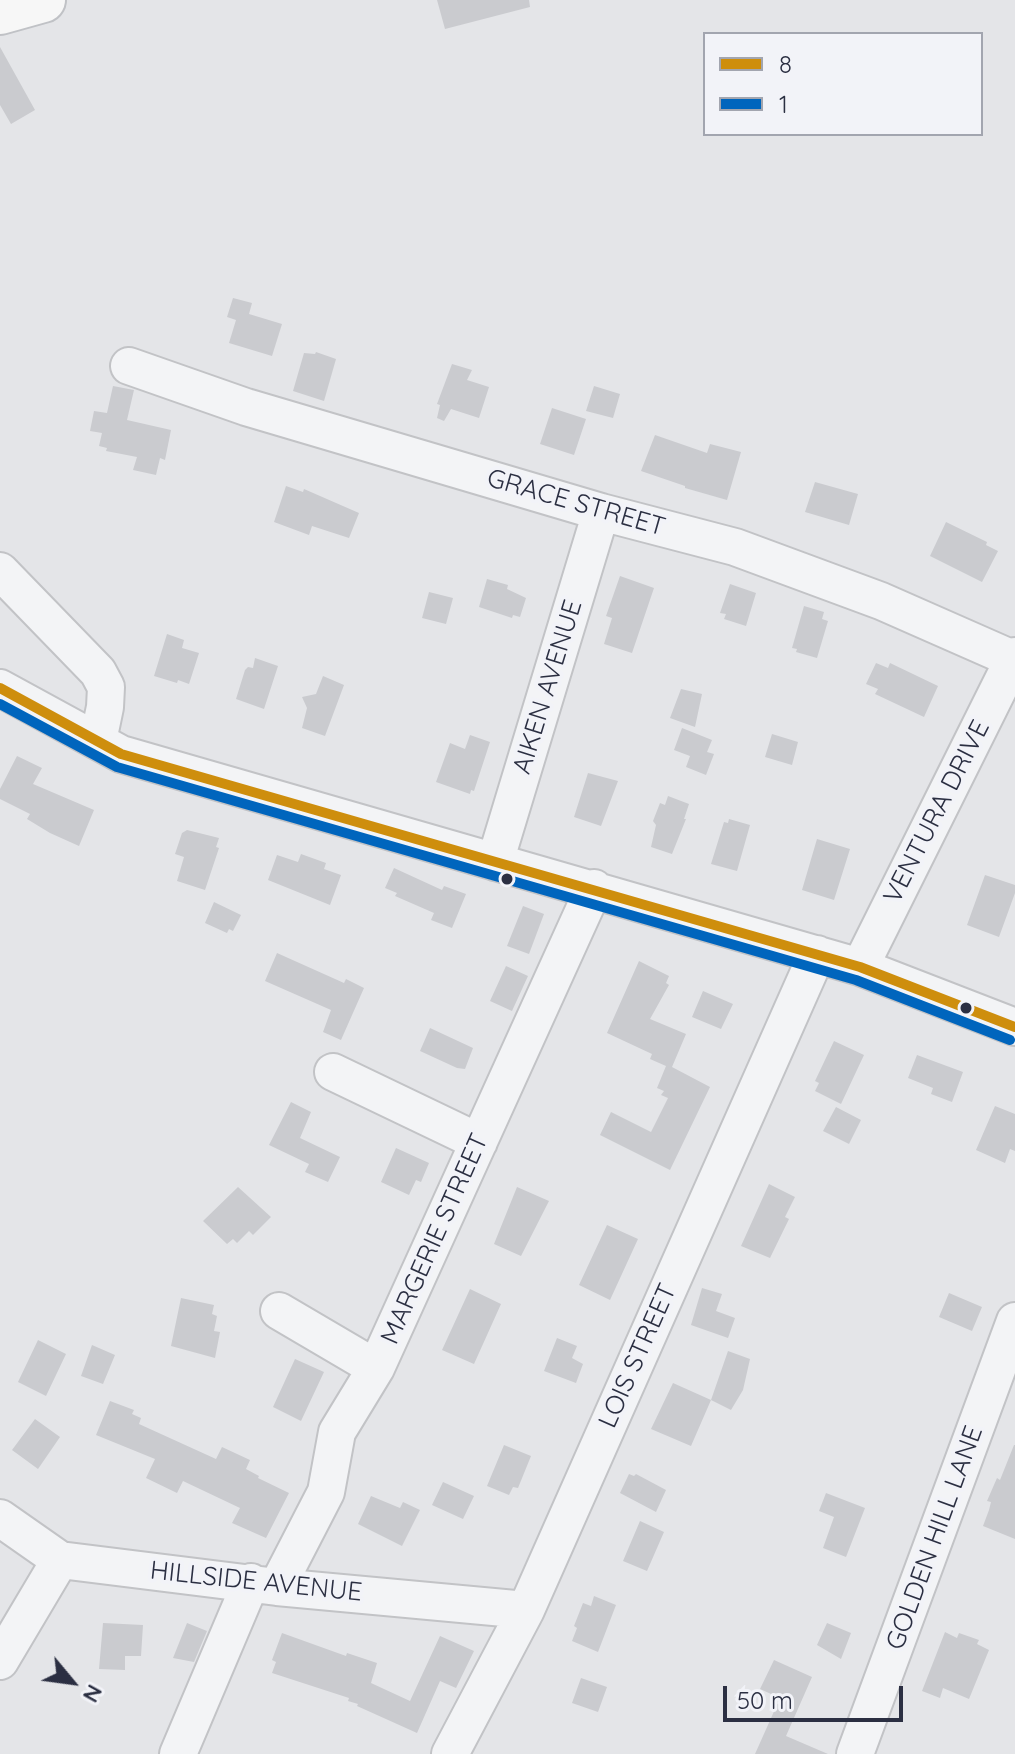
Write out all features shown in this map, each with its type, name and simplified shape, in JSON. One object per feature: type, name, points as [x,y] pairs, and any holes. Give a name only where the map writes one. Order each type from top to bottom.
[{"type":"main road","points":[[0,12],[43,0]]},
{"type":"street","name":"GRACE STREET","points":[[129,366],[246,407],[601,512],[735,547],[881,601],[1014,659]]},
{"type":"street","name":"AIKEN AVENUE","points":[[495,862],[601,512]]},
{"type":"street","points":[[0,571],[98,672],[106,687],[98,741]]},
{"type":"street","name":"VENTURA DRIVE","points":[[860,967],[1014,659]]},
{"type":"street","points":[[0,688],[121,754],[860,967],[1015,1027]]},
{"type":"street","name":"MARGERIE STREET","points":[[178,1754],[264,1585],[326,1492],[337,1432],[376,1368],[594,888]]},
{"type":"street","name":"LOIS STREET","points":[[450,1754],[526,1610],[817,954]]},
{"type":"street","points":[[333,1072],[479,1142]]},
{"type":"street","points":[[279,1311],[376,1368]]},
{"type":"street","name":"GOLDEN HILL LANE","points":[[855,1754],[1015,1321]]},
{"type":"street","name":"HILLSIDE AVENUE","points":[[0,1518],[60,1560],[264,1585],[526,1610]]},
{"type":"street","points":[[0,1661],[60,1560]]},
{"type":"building","points":[[437,0],[529,0],[530,7],[445,29]]},
{"type":"building","points":[[0,47],[35,110],[11,124],[0,105]]},
{"type":"building","points":[[233,298],[252,303],[249,314],[282,324],[272,356],[229,343],[236,320],[227,317]]},
{"type":"building","points":[[316,352],[336,359],[324,401],[293,391],[304,353]]},
{"type":"building","points":[[452,364],[472,370],[467,380],[489,387],[479,418],[451,409],[444,421],[437,418],[440,405],[437,404]]},
{"type":"building","points":[[113,386],[134,390],[127,420],[171,430],[165,460],[160,458],[156,475],[133,470],[137,457],[106,451],[107,448],[99,446],[102,433],[90,431],[94,411],[107,413]]},
{"type":"building","points":[[594,386],[620,394],[613,418],[586,411]]},
{"type":"building","points":[[552,408],[586,419],[574,455],[540,444]]},
{"type":"building","points":[[655,435],[707,453],[710,444],[741,452],[727,500],[641,471]]},
{"type":"building","points":[[815,482],[858,494],[849,525],[805,512]]},
{"type":"building","points":[[286,486],[303,492],[304,489],[359,513],[349,538],[312,526],[309,535],[274,522]]},
{"type":"building","points":[[946,522],[987,542],[986,545],[998,551],[982,582],[930,556]]},
{"type":"building","points":[[620,576],[654,588],[632,653],[604,644],[612,618],[606,616]]},
{"type":"building","points":[[487,579],[508,585],[507,589],[526,598],[520,617],[513,615],[512,618],[479,607]]},
{"type":"building","points":[[730,584],[756,593],[746,626],[724,619],[726,614],[720,613]]},
{"type":"building","points":[[429,592],[453,598],[446,624],[422,618]]},
{"type":"building","points":[[804,606],[824,612],[822,619],[828,621],[817,658],[792,648]]},
{"type":"building","points":[[167,634],[184,640],[182,648],[199,653],[189,684],[154,676]]},
{"type":"building","points":[[255,658],[278,666],[264,709],[236,699],[245,670],[253,668]]},
{"type":"building","points":[[876,663],[888,668],[890,663],[938,686],[924,717],[875,694],[878,689],[866,684]]},
{"type":"building","points":[[323,676],[344,685],[325,736],[302,728],[307,708],[302,697],[316,694]]},
{"type":"building","points":[[681,689],[702,694],[695,727],[670,718]]},
{"type":"building","points":[[682,728],[712,740],[707,752],[714,754],[706,775],[686,767],[690,756],[674,750]]},
{"type":"building","points":[[772,734],[798,742],[792,765],[765,757]]},
{"type":"building","points":[[470,735],[490,742],[474,791],[471,790],[470,794],[436,782],[450,743],[465,749]]},
{"type":"building","points":[[17,756],[42,768],[33,784],[94,810],[79,846],[50,833],[27,819],[30,814],[0,799],[0,789]]},
{"type":"building","points":[[588,773],[618,781],[601,826],[574,817]]},
{"type":"building","points":[[668,796],[689,804],[672,854],[651,847],[656,825],[653,821],[660,803],[665,805]]},
{"type":"building","points":[[729,819],[750,825],[737,871],[711,864],[724,822],[728,823]]},
{"type":"building","points":[[187,830],[219,838],[216,847],[219,848],[205,890],[177,881],[184,857],[175,854],[182,833]]},
{"type":"building","points":[[817,839],[850,849],[834,900],[802,890]]},
{"type":"building","points":[[301,854],[326,863],[324,869],[341,875],[330,905],[268,880],[277,855],[298,862]]},
{"type":"building","points":[[394,868],[442,890],[444,886],[466,894],[452,928],[431,920],[434,913],[395,896],[397,893],[385,888]]},
{"type":"building","points":[[985,875],[1015,885],[999,937],[967,925]]},
{"type":"building","points":[[214,902],[241,915],[233,931],[229,929],[227,933],[205,923]]},
{"type":"building","points":[[523,906],[544,914],[529,954],[507,946]]},
{"type":"building","points":[[277,953],[344,983],[346,979],[364,988],[341,1040],[323,1032],[331,1010],[265,981]]},
{"type":"building","points":[[639,961],[669,976],[666,983],[669,985],[650,1019],[686,1034],[672,1067],[710,1087],[670,1170],[600,1135],[611,1112],[651,1132],[668,1098],[661,1095],[664,1091],[657,1088],[666,1066],[650,1059],[652,1054],[607,1033]]},
{"type":"building","points":[[506,966],[528,976],[512,1011],[490,1001]]},
{"type":"building","points":[[703,991],[733,1004],[721,1029],[692,1017]]},
{"type":"building","points":[[430,1028],[473,1048],[465,1069],[420,1051]]},
{"type":"building","points":[[834,1041],[864,1055],[841,1104],[815,1091],[819,1083],[815,1081]]},
{"type":"building","points":[[917,1055],[963,1072],[952,1102],[931,1094],[933,1088],[908,1078]]},
{"type":"building","points":[[291,1102],[311,1112],[300,1138],[340,1157],[328,1182],[305,1172],[309,1164],[269,1145]]},
{"type":"building","points":[[995,1106],[1015,1114],[1015,1151],[1010,1149],[1005,1163],[976,1150]]},
{"type":"building","points":[[836,1107],[861,1120],[849,1144],[823,1131]]},
{"type":"building","points":[[396,1148],[429,1163],[421,1182],[416,1180],[409,1195],[381,1182]]},
{"type":"building","points":[[769,1184],[795,1197],[785,1217],[789,1219],[770,1258],[741,1246]]},
{"type":"building","points":[[238,1187],[271,1217],[253,1235],[249,1231],[237,1243],[233,1239],[227,1244],[203,1221]]},
{"type":"building","points":[[517,1187],[549,1201],[521,1256],[494,1244]]},
{"type":"building","points":[[607,1225],[638,1239],[610,1300],[579,1285]]},
{"type":"building","points":[[702,1288],[722,1294],[716,1311],[735,1318],[728,1338],[691,1325]]},
{"type":"building","points":[[470,1289],[501,1304],[474,1364],[442,1350]]},
{"type":"building","points":[[949,1293],[982,1307],[972,1331],[939,1317]]},
{"type":"building","points":[[181,1298],[214,1305],[212,1314],[217,1316],[214,1331],[220,1332],[215,1358],[171,1346]]},
{"type":"building","points":[[557,1338],[577,1346],[572,1358],[583,1364],[576,1383],[544,1371]]},
{"type":"building","points":[[38,1340],[66,1354],[46,1396],[18,1382]]},
{"type":"building","points":[[92,1345],[115,1355],[103,1384],[81,1376]]},
{"type":"building","points":[[728,1351],[750,1359],[743,1390],[731,1410],[711,1400]]},
{"type":"building","points":[[295,1359],[324,1372],[301,1421],[273,1407]]},
{"type":"building","points":[[673,1383],[711,1400],[691,1446],[651,1429]]},
{"type":"building","points":[[110,1401],[134,1410],[132,1414],[141,1418],[139,1424],[216,1459],[222,1447],[250,1460],[246,1469],[289,1493],[266,1538],[232,1523],[240,1508],[183,1481],[177,1493],[146,1478],[155,1459],[96,1435]]},
{"type":"building","points":[[35,1419],[60,1437],[38,1469],[12,1450]]},
{"type":"building","points":[[504,1445],[531,1456],[518,1488],[513,1487],[509,1495],[487,1486]]},
{"type":"building","points":[[1014,1445],[1015,1539],[983,1526],[991,1502],[987,1501],[997,1478],[1000,1480]]},
{"type":"building","points":[[629,1474],[636,1474],[666,1490],[656,1512],[620,1493]]},
{"type":"building","points":[[443,1482],[474,1496],[463,1519],[432,1505]]},
{"type":"building","points":[[826,1493],[865,1508],[846,1557],[823,1548],[834,1517],[819,1511]]},
{"type":"building","points":[[371,1496],[400,1508],[403,1502],[420,1510],[402,1546],[358,1524]]},
{"type":"building","points":[[640,1521],[664,1532],[647,1571],[623,1561]]},
{"type":"building","points":[[594,1596],[616,1605],[598,1652],[572,1641],[583,1603],[591,1606]]},
{"type":"building","points":[[103,1623],[143,1625],[141,1656],[125,1656],[125,1670],[99,1669]]},
{"type":"building","points":[[187,1623],[207,1631],[194,1662],[173,1658]]},
{"type":"building","points":[[827,1623],[851,1633],[841,1659],[817,1645]]},
{"type":"building","points":[[945,1632],[957,1638],[959,1633],[979,1640],[977,1644],[989,1650],[969,1699],[943,1688],[940,1698],[922,1691]]},
{"type":"building","points":[[282,1633],[346,1656],[347,1653],[377,1663],[371,1683],[410,1701],[440,1636],[474,1651],[456,1688],[440,1681],[417,1733],[357,1706],[348,1701],[349,1698],[272,1673],[276,1662],[272,1660]]},
{"type":"building","points":[[774,1660],[812,1677],[786,1736],[828,1754],[755,1754],[780,1698],[760,1689]]},
{"type":"building","points":[[581,1678],[607,1687],[598,1712],[572,1703]]},
{"type":"transit line","name":"8","points":[[0,688],[121,754],[860,967],[1015,1027]]},
{"type":"transit line","name":"1","points":[[0,704],[117,767],[856,980],[1010,1040]]}]
